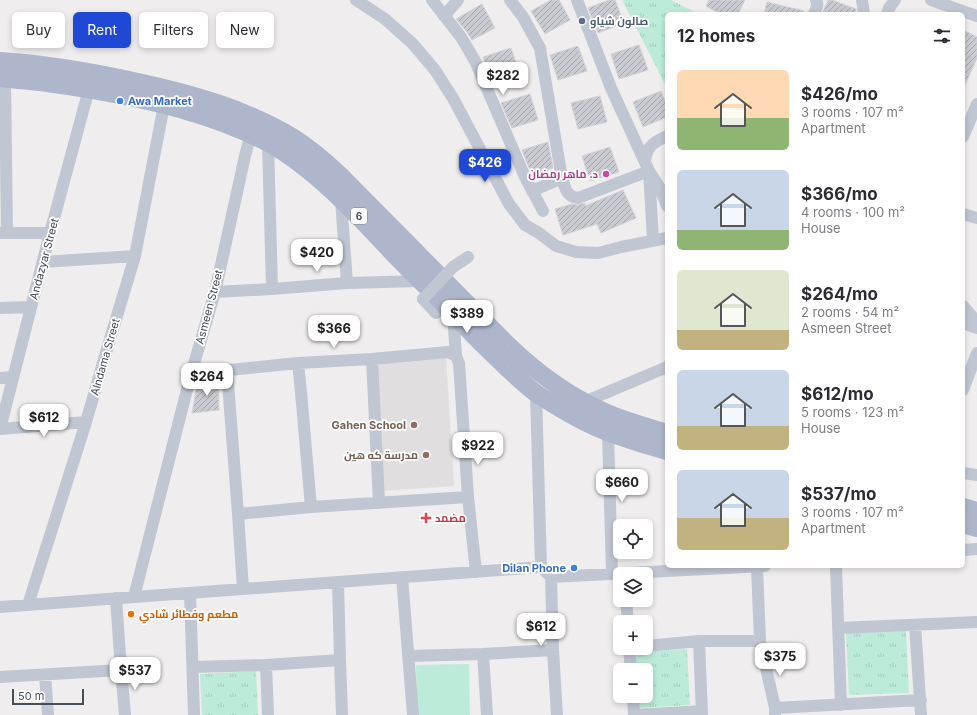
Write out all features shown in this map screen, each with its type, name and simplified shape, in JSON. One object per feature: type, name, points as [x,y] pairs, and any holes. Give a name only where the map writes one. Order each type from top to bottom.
[{"type":"main road","name":"6","points":[[0,61],[38,64],[162,87],[192,104],[267,123],[296,139],[318,155],[339,174],[524,361],[542,376],[561,389],[606,413],[665,432]]},
{"type":"main road","name":"6","points":[[3,79],[89,89],[164,105],[192,104]]},
{"type":"main road","name":"6","points":[[220,112],[251,134],[268,142],[287,154],[306,168],[342,200],[359,216],[422,290],[445,313],[473,335],[500,362],[536,393],[580,420],[608,433],[665,450]]},
{"type":"main road","points":[[965,508],[977,511]]},
{"type":"main road","points":[[965,525],[977,528]]},
{"type":"street","points":[[356,0],[385,19],[412,43],[435,70],[454,100],[509,204],[525,225],[539,233],[556,246],[576,252],[598,253],[665,238]]},
{"type":"street","points":[[432,0],[461,37],[475,61],[525,178],[543,211]]},
{"type":"street","points":[[444,16],[458,0]]},
{"type":"street","points":[[510,0],[523,17],[540,48],[562,178],[570,196],[578,198],[647,166]]},
{"type":"street","points":[[576,0],[611,88],[665,201]]},
{"type":"street","points":[[815,12],[818,6],[816,0]]},
{"type":"street","points":[[862,0],[864,12]]},
{"type":"street","points":[[888,12],[895,0]]},
{"type":"street","points":[[931,0],[954,11]]},
{"type":"street","points":[[965,13],[977,16]]},
{"type":"street","points":[[3,79],[3,233],[50,233]]},
{"type":"street","name":"Andazyar Street","points":[[0,429],[50,233],[89,89]]},
{"type":"street","points":[[965,132],[977,104]]},
{"type":"street","name":"Alndama Street","points":[[28,605],[86,422],[135,256],[164,105]]},
{"type":"street","name":"Asmeen Street","points":[[134,597],[191,374],[215,292],[251,134]]},
{"type":"street","points":[[653,240],[647,166],[648,151],[651,145],[665,137]]},
{"type":"street","points":[[268,142],[272,289]]},
{"type":"street","points":[[245,156],[251,151],[257,150],[262,153],[269,162]]},
{"type":"street","points":[[532,191],[562,178]]},
{"type":"street","points":[[342,200],[347,283]]},
{"type":"street","points":[[965,215],[977,218]]},
{"type":"street","points":[[43,262],[135,256]]},
{"type":"street","points":[[215,292],[347,283],[422,290],[468,257]]},
{"type":"street","points":[[0,308],[31,307]]},
{"type":"street","points":[[965,308],[977,322]]},
{"type":"street","points":[[445,313],[459,363],[468,497],[476,572]]},
{"type":"street","points":[[965,325],[977,328]]},
{"type":"street","points":[[191,374],[298,363],[372,359],[448,352],[456,356]]},
{"type":"street","points":[[965,385],[977,354]]},
{"type":"street","points":[[372,359],[379,503]]},
{"type":"street","points":[[298,363],[311,507]]},
{"type":"street","points":[[584,402],[665,368]]},
{"type":"street","points":[[227,370],[244,589]]},
{"type":"street","points":[[0,378],[13,377]]},
{"type":"street","points":[[536,393],[541,567],[551,577],[557,715]]},
{"type":"street","points":[[0,429],[86,422]]},
{"type":"street","points":[[551,577],[612,574],[608,433]]},
{"type":"street","points":[[965,473],[977,476]]},
{"type":"street","points":[[238,514],[311,507],[468,497]]},
{"type":"street","points":[[965,550],[977,549]]},
{"type":"street","points":[[0,607],[541,567]]},
{"type":"street","points":[[653,573],[741,568]]},
{"type":"street","points":[[761,568],[760,641],[775,712],[841,705],[921,700]]},
{"type":"street","points":[[836,568],[841,705]]},
{"type":"street","points":[[402,577],[413,715]]},
{"type":"street","points":[[338,582],[342,715]]},
{"type":"street","points":[[190,593],[194,715]]},
{"type":"street","points":[[116,598],[125,715]]},
{"type":"street","points":[[838,628],[915,626],[977,622]]},
{"type":"street","points":[[915,626],[921,715]]},
{"type":"street","points":[[653,645],[699,641],[760,641]]},
{"type":"street","points":[[634,703],[635,715],[702,713],[699,641]]},
{"type":"street","points":[[408,656],[554,650]]},
{"type":"street","points":[[483,654],[487,715]]},
{"type":"street","points":[[193,667],[266,665],[340,660]]},
{"type":"street","points":[[266,665],[268,715]]},
{"type":"street","points":[[0,677],[121,670]]},
{"type":"street","points":[[45,675],[48,715]]},
{"type":"shaded area","name":"Gahen School","points":[[446,358],[454,486],[382,491],[374,363]]},
{"type":"green space","points":[[622,0],[671,0],[694,12],[665,12],[665,84]]},
{"type":"green space","points":[[906,631],[909,693],[849,695],[846,633]]},
{"type":"green space","points":[[687,649],[690,705],[637,708],[637,703],[653,703],[653,663],[634,663],[633,655],[653,655],[653,651]]},
{"type":"green space","points":[[469,664],[470,715],[417,715],[416,665]]},
{"type":"green space","points":[[256,671],[258,715],[202,715],[200,674]]},
{"type":"building","points":[[551,0],[559,0],[570,20],[545,34],[531,11]]},
{"type":"building","points":[[609,0],[615,0],[624,23],[598,33],[588,8]]},
{"type":"building","points":[[709,0],[745,0],[739,12],[717,12],[706,6]]},
{"type":"building","points":[[828,0],[832,0],[856,9],[856,12],[823,12]]},
{"type":"building","points":[[767,2],[804,11],[804,12],[764,12]]},
{"type":"building","points":[[482,4],[495,28],[472,40],[456,19]]},
{"type":"building","points":[[965,31],[977,37],[977,58],[965,85]]},
{"type":"building","points":[[639,45],[648,70],[619,79],[611,54]]},
{"type":"building","points":[[578,46],[587,71],[558,80],[550,55]]},
{"type":"building","points":[[511,48],[519,73],[492,82],[483,57]]},
{"type":"building","points":[[661,91],[665,102],[665,118],[643,127],[633,102]]},
{"type":"building","points":[[530,94],[538,120],[512,128],[501,103]]},
{"type":"building","points":[[600,96],[607,122],[578,129],[571,103]]},
{"type":"building","points":[[548,142],[553,168],[532,175],[522,150]]},
{"type":"building","points":[[610,147],[619,172],[590,181],[582,156]]},
{"type":"building","points":[[623,190],[636,218],[601,233],[597,224],[563,235],[555,209],[572,204],[577,205],[585,203],[585,206]]},
{"type":"building","points":[[218,379],[219,410],[192,413],[198,381]]},
{"type":"place","name":"صالون شياو","points":[[582,21]]},
{"type":"place","name":"Awa Market","points":[[120,101]]},
{"type":"place","name":"د. ماهر رمضان","points":[[606,174]]},
{"type":"place","name":"Gahen School","points":[[414,425]]},
{"type":"place","name":"مدرسة كه هين","points":[[426,455]]},
{"type":"place","name":"مضمد","points":[[426,518]]},
{"type":"place","name":"Dilan Phone","points":[[574,568]]},
{"type":"place","name":"مطعم وفطائر شادي","points":[[131,614]]}]
